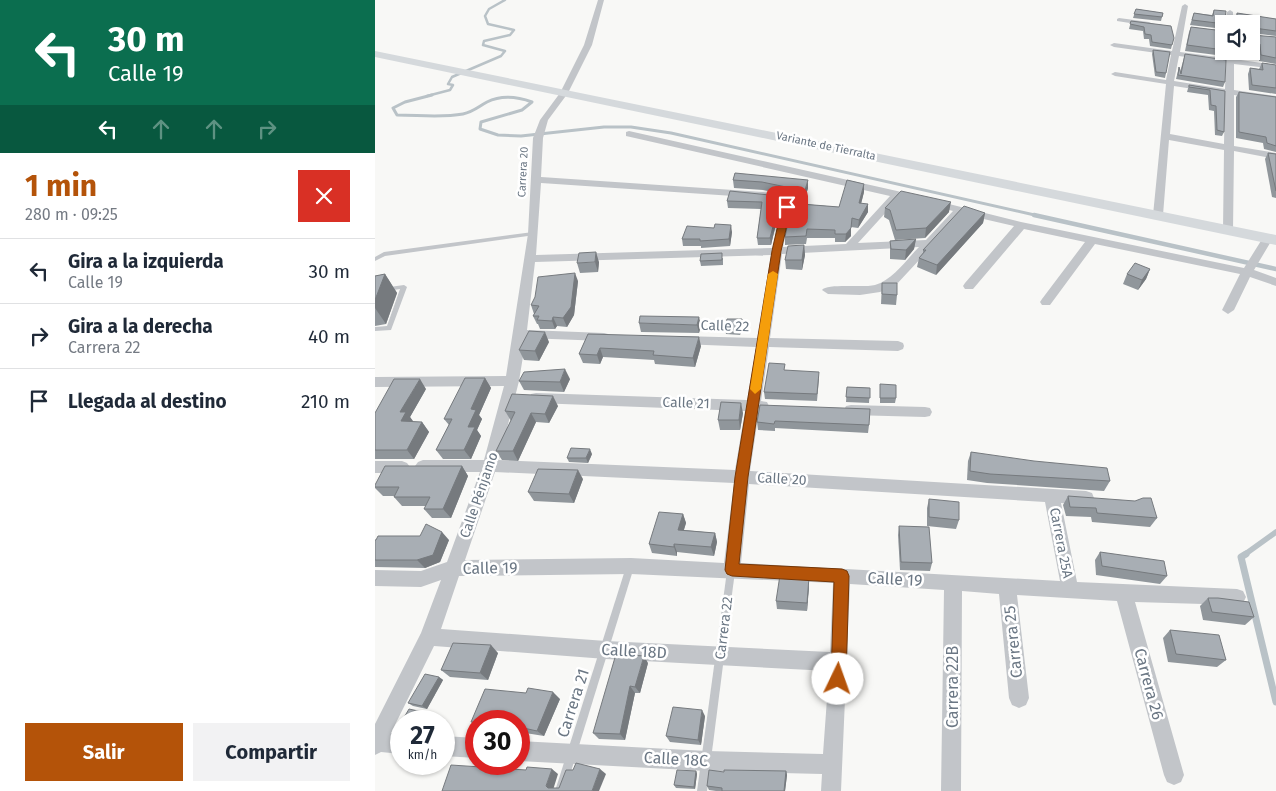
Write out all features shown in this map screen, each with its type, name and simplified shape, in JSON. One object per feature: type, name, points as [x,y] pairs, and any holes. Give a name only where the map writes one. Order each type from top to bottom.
[{"type":"main road","name":"Variante de Tierralta","points":[[375,54],[1272,239]]},
{"type":"street","name":"Carrera 20","points":[[530,259],[533,234],[537,138],[545,120],[565,93],[587,45],[601,0]]},
{"type":"street","points":[[1158,215],[1170,82],[1185,6]]},
{"type":"street","points":[[1119,20],[1154,24]]},
{"type":"street","points":[[1114,45],[1175,53],[1215,55]]},
{"type":"street","points":[[1228,230],[1231,60]]},
{"type":"street","points":[[1247,60],[1276,67]]},
{"type":"street","points":[[1115,74],[1276,99]]},
{"type":"street","points":[[629,134],[897,194],[1021,225],[1247,272],[1276,282]]},
{"type":"street","points":[[1164,136],[1276,156]]},
{"type":"street","name":"Carrera 22","points":[[535,180],[763,195],[786,199],[787,207],[777,251],[742,477],[732,570]]},
{"type":"street","points":[[849,247],[897,194]]},
{"type":"street","points":[[827,290],[865,292],[879,289],[891,283],[960,210]]},
{"type":"street","points":[[969,286],[1021,225]]},
{"type":"street","points":[[1228,310],[1247,272],[1272,239]]},
{"type":"street","points":[[1046,302],[1092,240]]},
{"type":"street","points":[[530,259],[777,251],[928,243]]},
{"type":"street","name":"Calle Pénjamo","points":[[376,744],[429,636],[490,466],[512,381],[530,259]]},
{"type":"street","points":[[520,334],[617,337]]},
{"type":"street","name":"Calle 22","points":[[666,339],[898,346]]},
{"type":"street","points":[[375,382],[512,381]]},
{"type":"street","points":[[386,397],[393,382]]},
{"type":"street","name":"Calle 21","points":[[508,397],[772,407]]},
{"type":"street","points":[[839,409],[925,412]]},
{"type":"street","name":"Calle 20","points":[[375,467],[490,466],[742,477],[1100,499]]},
{"type":"street","name":"Carrera 25A","points":[[1052,496],[1070,590]]},
{"type":"street","name":"Calle 19","points":[[375,578],[421,579],[453,568],[631,566],[953,582],[1124,594],[1237,597]]},
{"type":"street","points":[[831,791],[842,576]]},
{"type":"street","name":"Carrera 22B","points":[[951,791],[953,582]]},
{"type":"street","name":"Carrera 25","points":[[1007,586],[1019,698]]},
{"type":"street","name":"Carrera 26","points":[[1124,594],[1174,776]]},
{"type":"street","name":"Calle 18D","points":[[429,636],[605,650],[839,662]]},
{"type":"street","points":[[376,744],[390,744]]},
{"type":"street","name":"Calle 18C","points":[[530,752],[707,761],[833,764]]},
{"type":"lane","points":[[375,260],[384,254],[533,234]]},
{"type":"lane","points":[[375,290],[404,287],[389,328],[375,329]]},
{"type":"lane","name":"Carrera 21","points":[[560,791],[631,566]]},
{"type":"lane","name":"Carrera 22","points":[[702,791],[732,570]]},
{"type":"building","points":[[1136,9],[1163,13],[1162,17],[1134,14]]},
{"type":"building","points":[[1214,10],[1226,11],[1226,15],[1215,15],[1215,23],[1192,20],[1194,13],[1213,16]]},
{"type":"building","points":[[1260,17],[1276,19],[1276,31],[1260,29]]},
{"type":"building","points":[[1131,21],[1171,26],[1174,38],[1172,45],[1152,42],[1151,35],[1145,34],[1144,27],[1130,24]]},
{"type":"building","points":[[1191,27],[1215,30],[1215,49],[1187,45]]},
{"type":"building","points":[[1260,36],[1276,37],[1276,58],[1261,55]]},
{"type":"building","points":[[1153,50],[1170,52],[1166,73],[1156,72]]},
{"type":"building","points":[[1185,54],[1215,58],[1215,60],[1226,60],[1225,82],[1178,75],[1179,67],[1181,74]]},
{"type":"building","points":[[1262,63],[1276,65],[1276,88],[1252,85],[1250,68],[1263,70]]},
{"type":"building","points":[[1189,85],[1225,91],[1224,132],[1217,130],[1216,106],[1211,105],[1210,90],[1189,87]]},
{"type":"building","points":[[1239,92],[1276,97],[1276,146],[1267,143],[1266,137],[1239,132]]},
{"type":"building","points":[[1268,153],[1276,154],[1276,191]]},
{"type":"building","points":[[735,173],[808,180],[801,204],[839,207],[847,180],[864,184],[859,203],[868,204],[859,220],[852,218],[851,228],[846,234],[835,234],[835,230],[807,229],[806,236],[785,237],[793,199],[791,188],[762,182],[733,180]]},
{"type":"building","points":[[730,191],[779,196],[780,200],[770,238],[757,238],[762,202],[727,201]]},
{"type":"building","points":[[901,191],[951,202],[926,228],[896,230],[890,210],[885,208]]},
{"type":"building","points":[[964,206],[985,213],[937,265],[919,258],[926,250],[923,250]]},
{"type":"building","points":[[715,224],[731,225],[729,239],[700,241],[700,239],[682,239],[687,226],[714,228]]},
{"type":"building","points":[[916,239],[906,250],[891,249],[890,241]]},
{"type":"building","points":[[804,245],[802,260],[785,260],[788,246]]},
{"type":"building","points":[[596,252],[595,262],[577,263],[579,253]]},
{"type":"building","points":[[722,253],[722,260],[700,261],[701,254]]},
{"type":"building","points":[[1135,263],[1150,269],[1142,280],[1127,274]]},
{"type":"building","points":[[575,273],[571,307],[563,318],[553,317],[552,321],[537,320],[539,316],[533,316],[539,306],[531,305],[535,297],[538,277]]},
{"type":"building","points":[[385,274],[375,300],[375,276]]},
{"type":"building","points":[[882,283],[897,283],[897,295],[882,294]]},
{"type":"building","points":[[640,316],[699,317],[697,325],[639,323]]},
{"type":"building","points":[[727,319],[742,319],[740,330],[725,329]]},
{"type":"building","points":[[529,331],[545,332],[535,351],[519,350]]},
{"type":"building","points":[[588,334],[699,337],[693,358],[653,355],[654,351],[600,348],[597,355],[579,354]]},
{"type":"building","points":[[769,363],[785,364],[784,370],[819,372],[817,394],[764,392]]},
{"type":"building","points":[[565,369],[560,382],[519,381],[524,372]]},
{"type":"building","points":[[465,378],[485,378],[471,409],[476,410],[468,427],[475,427],[464,450],[436,450],[452,419],[444,419]]},
{"type":"building","points":[[394,379],[420,379],[400,412],[406,412],[401,421],[422,422],[407,450],[375,450],[375,413]]},
{"type":"building","points":[[880,384],[896,385],[896,398],[880,398]]},
{"type":"building","points":[[847,387],[870,388],[870,398],[846,397]]},
{"type":"building","points":[[512,394],[553,396],[545,414],[531,413],[513,451],[496,451],[515,412],[505,411]]},
{"type":"building","points":[[721,402],[741,403],[739,420],[718,420]]},
{"type":"building","points":[[760,405],[870,409],[869,425],[775,421],[774,424],[757,422]]},
{"type":"building","points":[[571,448],[590,449],[586,458],[567,458]]},
{"type":"building","points":[[971,452],[1034,461],[1107,468],[1110,481],[990,474],[970,471]]},
{"type":"building","points":[[385,466],[462,466],[443,509],[424,509],[430,497],[394,497],[399,487],[375,487]]},
{"type":"building","points":[[538,469],[578,470],[569,494],[528,492]]},
{"type":"building","points":[[1068,496],[1135,501],[1151,498],[1157,518],[1097,513],[1096,508],[1070,507]]},
{"type":"building","points":[[929,499],[959,502],[959,520],[929,517]]},
{"type":"building","points":[[659,512],[683,514],[678,530],[715,533],[711,547],[674,544],[674,547],[649,544]]},
{"type":"building","points":[[426,524],[442,532],[433,555],[417,560],[375,560],[375,540],[378,536],[420,536]]},
{"type":"building","points":[[899,526],[929,527],[932,563],[901,562]]},
{"type":"building","points":[[1100,552],[1164,561],[1167,576],[1102,566]]},
{"type":"building","points":[[780,575],[809,577],[807,603],[776,601]]},
{"type":"building","points":[[1208,598],[1249,602],[1254,617],[1212,612]]},
{"type":"building","points":[[1170,630],[1219,635],[1226,660],[1176,654]]},
{"type":"building","points":[[453,643],[491,645],[480,673],[441,670]]},
{"type":"building","points":[[616,654],[644,656],[635,687],[630,686],[620,734],[593,733]]},
{"type":"building","points":[[425,674],[439,677],[422,706],[408,703]]},
{"type":"building","points":[[528,688],[553,692],[537,731],[530,729],[530,710],[476,710],[485,689],[526,693]]},
{"type":"building","points":[[673,707],[702,710],[698,740],[666,736]]},
{"type":"building","points":[[576,763],[600,769],[592,791],[442,791],[448,775],[455,775],[455,765],[465,766],[465,775],[530,775],[530,767],[552,769],[546,786],[548,788],[559,788],[566,770],[573,770]]},
{"type":"building","points":[[677,770],[696,771],[694,787],[674,785]]},
{"type":"building","points":[[709,770],[724,772],[724,770],[786,771],[784,791],[722,791],[722,788],[707,786]]},
{"type":"waterway","points":[[427,96],[450,90],[453,85],[448,84],[452,77],[501,56],[505,51],[483,45],[484,41],[510,35],[514,30],[488,24],[485,16],[489,9],[505,0]]},
{"type":"waterway","points":[[432,95],[405,102],[393,108],[397,115],[447,116],[473,111],[487,102],[498,98],[521,99],[532,102],[522,110],[481,122],[480,129],[498,135],[521,136],[604,127],[631,127],[671,133],[1039,216]]},
{"type":"waterway","points":[[1034,215],[1276,269]]},
{"type":"waterway","points":[[1244,555],[1276,532]]},
{"type":"waterway","points":[[1246,554],[1241,557],[1276,702]]},
{"type":"slow traffic","points":[[755,389],[773,274]]},
{"type":"route","points":[[787,207],[777,251],[742,477],[732,570],[842,576],[838,679]]}]
